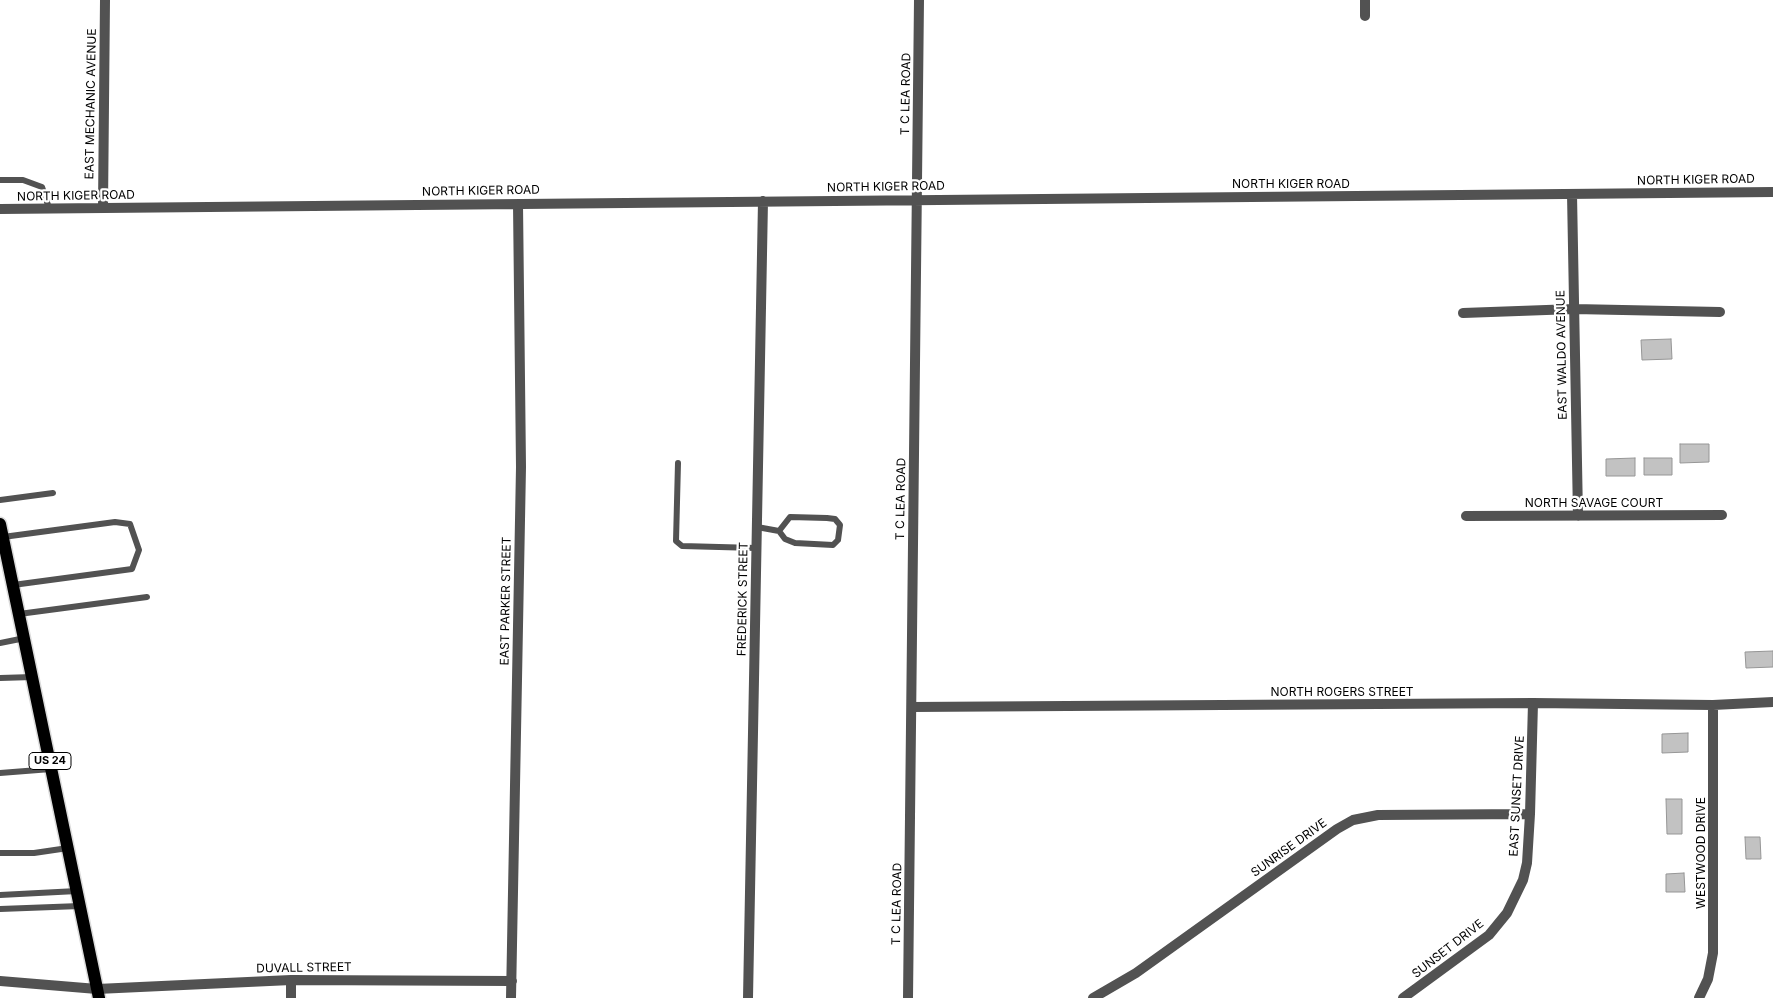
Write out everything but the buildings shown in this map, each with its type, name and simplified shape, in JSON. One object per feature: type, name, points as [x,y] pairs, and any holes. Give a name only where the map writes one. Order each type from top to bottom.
[{"type":"main road","name":"US 24","points":[[1,530],[98,993]]},
{"type":"street","name":"EAST MECHANIC AVENUE","points":[[103,207],[105,0]]},
{"type":"street","name":"T C LEA ROAD","points":[[908,998],[919,0]]},
{"type":"street","points":[[1365,0],[1365,16]]},
{"type":"street","name":"NORTH KIGER ROAD","points":[[0,210],[103,207],[1773,192]]},
{"type":"street","name":"EAST WALDO AVENUE","points":[[1572,194],[1578,516]]},
{"type":"street","name":"FREDERICK STREET","points":[[748,998],[763,201]]},
{"type":"street","name":"EAST PARKER STREET","points":[[511,998],[521,467],[518,204]]},
{"type":"street","points":[[1463,313],[1574,310],[1720,312]]},
{"type":"street","name":"NORTH SAVAGE COURT","points":[[1466,516],[1722,516]]},
{"type":"street","name":"NORTH ROGERS STREET","points":[[912,707],[1534,703],[1713,705],[1773,702]]},
{"type":"street","name":"EAST SUNSET DRIVE","points":[[1504,916],[1523,880],[1527,864],[1534,703]]},
{"type":"street","name":"WESTWOOD DRIVE","points":[[1699,998],[1708,979],[1713,953],[1713,705]]},
{"type":"street","name":"SUNRISE DRIVE","points":[[1093,998],[1136,973],[1336,829],[1353,820],[1378,815],[1530,814]]},
{"type":"street","name":"SUNSET DRIVE","points":[[1403,998],[1489,935],[1504,916]]},
{"type":"street","points":[[291,980],[291,998]]},
{"type":"street","name":"DUVALL STREET","points":[[0,981],[98,993],[291,980],[512,980]]},
{"type":"lane","points":[[0,180],[23,180],[42,187],[49,208]]},
{"type":"lane","points":[[678,463],[676,541],[682,546],[756,548]]},
{"type":"lane","points":[[0,500],[53,493]]},
{"type":"lane","points":[[757,527],[779,531],[785,539],[795,543],[833,545],[838,540],[840,525],[835,519],[790,517],[779,531]]},
{"type":"lane","points":[[1,530],[115,522],[130,524],[139,550],[132,569],[14,585]]},
{"type":"lane","points":[[19,614],[148,597]]},
{"type":"lane","points":[[0,643],[24,638]]},
{"type":"lane","points":[[0,678],[33,677]]},
{"type":"lane","points":[[0,773],[52,768]]},
{"type":"lane","points":[[0,853],[34,853],[68,848]]},
{"type":"lane","points":[[0,896],[77,891]]},
{"type":"lane","points":[[0,909],[80,906]]}]
